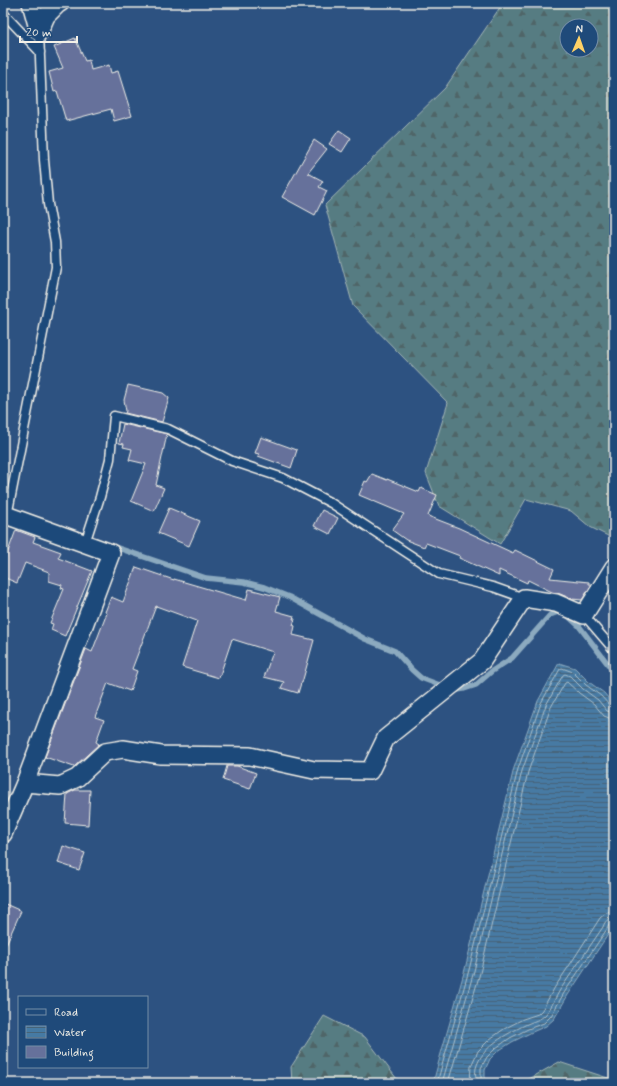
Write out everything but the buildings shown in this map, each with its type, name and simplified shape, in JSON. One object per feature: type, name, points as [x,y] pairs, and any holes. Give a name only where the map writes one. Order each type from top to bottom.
[{"type":"street","points":[[30,3],[39,32]]},
{"type":"street","points":[[39,32],[46,16],[60,3]]},
{"type":"street","points":[[3,834],[25,783],[111,553],[86,539],[6,511]]},
{"type":"street","points":[[25,783],[60,786],[77,778],[105,752],[123,749],[161,755],[250,756],[314,770],[370,771],[386,738],[482,661],[524,598],[556,603],[584,615],[614,567]]},
{"type":"lane","points":[[3,13],[40,52]]},
{"type":"lane","points":[[6,511],[56,267],[55,242],[48,204],[44,160],[39,32]]},
{"type":"lane","points":[[86,539],[100,497],[110,459],[114,416],[168,429],[232,461],[283,478],[331,503],[439,574],[493,587],[524,598]]},
{"type":"lane","points":[[584,615],[614,650]]},
{"type":"green space","points":[[503,3],[614,3],[614,539],[590,527],[571,511],[526,499],[500,544],[439,506],[426,473],[448,403],[353,306],[325,205],[445,88]]},
{"type":"green space","points":[[324,1016],[365,1037],[400,1083],[292,1083],[291,1067]]},
{"type":"green space","points":[[559,1062],[614,1080],[614,1083],[522,1083]]},
{"type":"water","points":[[559,663],[575,668],[589,682],[604,693],[614,705],[614,921],[611,930],[554,1019],[546,1026],[512,1042],[498,1051],[490,1059],[485,1070],[485,1083],[433,1083],[465,969],[514,768],[538,701]]},
{"type":"waterway","points":[[112,546],[206,578],[244,582],[264,587],[289,597],[365,639],[395,651],[421,678],[445,687]]},
{"type":"waterway","points":[[453,689],[464,689],[476,685],[492,671],[512,658],[550,615],[558,612],[568,616],[579,626],[614,672]]}]
